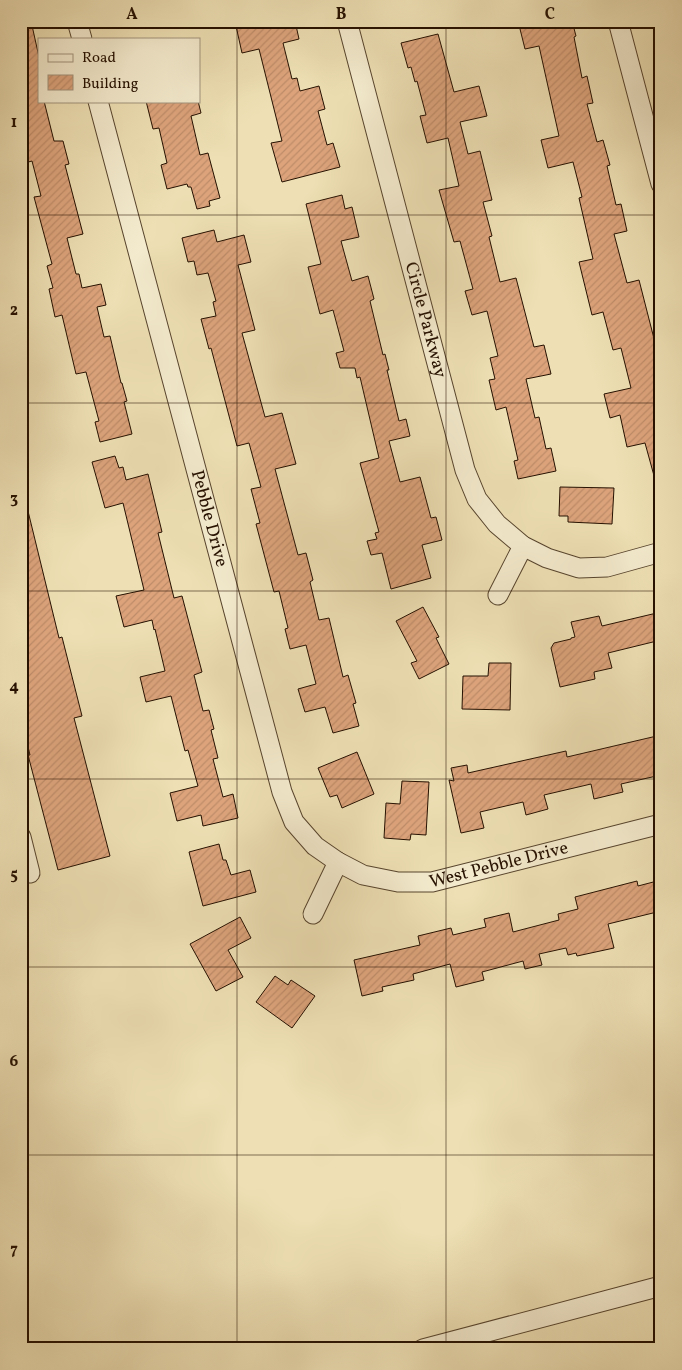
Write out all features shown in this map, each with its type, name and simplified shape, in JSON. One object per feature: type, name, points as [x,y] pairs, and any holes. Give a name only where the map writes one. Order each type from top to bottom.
[{"type":"street","points":[[77,21],[82,38]]},
{"type":"street","name":"Circle Parkway","points":[[347,21],[465,470],[477,500],[497,524],[523,546],[547,558],[579,568],[607,567],[661,552]]},
{"type":"street","points":[[618,21],[661,184]]},
{"type":"street","name":"Pebble Drive","points":[[98,102],[282,792],[294,822],[315,846],[338,862]]},
{"type":"street","points":[[498,595],[523,546]]},
{"type":"street","name":"West Pebble Drive","points":[[338,862],[363,875],[398,882],[432,882],[661,824]]},
{"type":"street","points":[[21,837],[30,873]]},
{"type":"street","points":[[313,914],[338,862]]},
{"type":"street","points":[[422,1349],[661,1286]]},
{"type":"building","points":[[21,21],[31,21],[38,52],[38,102],[44,102],[54,141],[63,141],[69,164],[65,165],[83,234],[67,238],[76,274],[79,274],[82,288],[101,284],[106,305],[97,307],[104,337],[110,336],[127,401],[124,402],[132,434],[100,442],[95,422],[99,421],[86,372],[76,374],[62,315],[55,317],[49,289],[53,288],[47,266],[52,264],[34,197],[41,196],[32,161],[21,164]]},
{"type":"building","points":[[254,21],[295,21],[299,39],[283,43],[292,79],[297,78],[300,91],[319,86],[325,109],[318,111],[327,145],[333,143],[340,167],[282,182],[271,143],[282,141],[259,49],[242,53],[236,26]]},
{"type":"building","points":[[518,21],[572,21],[582,78],[587,76],[593,103],[587,104],[597,142],[603,140],[610,165],[607,166],[616,205],[621,204],[627,231],[614,234],[627,283],[639,280],[661,366],[661,482],[656,483],[645,443],[627,447],[620,415],[610,418],[604,394],[631,388],[621,348],[613,350],[603,312],[592,315],[579,262],[593,259],[579,198],[582,197],[573,162],[548,168],[541,140],[559,136],[539,46],[525,49]]},
{"type":"building","points":[[438,34],[454,92],[479,86],[487,116],[460,122],[468,154],[480,151],[492,200],[483,202],[492,236],[489,237],[500,282],[516,278],[534,347],[544,345],[551,374],[526,379],[535,418],[539,417],[546,449],[551,448],[556,471],[518,479],[514,461],[518,460],[506,407],[496,410],[489,380],[495,379],[490,358],[498,356],[487,311],[472,315],[465,291],[473,289],[460,241],[454,242],[439,190],[459,186],[448,138],[427,143],[420,116],[426,115],[417,81],[415,82],[411,67],[408,68],[401,43]]},
{"type":"building","points":[[146,102],[198,102],[201,113],[191,116],[200,155],[208,153],[220,198],[209,201],[210,206],[197,209],[191,187],[188,187],[187,184],[167,189],[161,165],[167,163],[159,128],[153,129]]},
{"type":"building","points":[[342,195],[345,209],[352,207],[359,237],[341,241],[352,281],[368,276],[374,299],[370,301],[383,355],[385,354],[389,370],[387,370],[399,421],[406,419],[410,436],[389,441],[400,482],[420,477],[431,518],[436,517],[442,540],[422,545],[431,578],[391,589],[382,553],[371,555],[367,541],[377,539],[375,533],[379,532],[360,463],[379,458],[360,377],[357,378],[355,368],[340,368],[336,353],[344,351],[333,310],[320,314],[308,267],[321,264],[306,204]]},
{"type":"building","points":[[214,230],[217,242],[244,235],[251,262],[238,265],[255,330],[242,333],[265,417],[282,413],[296,464],[275,469],[298,555],[306,553],[313,580],[310,582],[319,620],[329,618],[343,677],[348,675],[356,703],[353,704],[359,726],[333,733],[325,707],[305,712],[298,689],[316,684],[306,645],[290,649],[285,629],[288,628],[279,591],[274,592],[256,524],[260,523],[251,489],[261,487],[249,443],[237,446],[211,348],[209,349],[201,319],[216,316],[213,302],[216,301],[208,273],[197,275],[194,261],[188,262],[182,238]]},
{"type":"building","points":[[115,456],[119,468],[123,467],[126,480],[148,474],[162,532],[158,533],[174,598],[182,596],[202,672],[194,675],[203,711],[209,710],[214,729],[211,730],[218,758],[213,759],[223,797],[233,794],[238,818],[203,826],[201,815],[177,821],[170,793],[198,786],[188,750],[185,751],[171,696],[146,702],[140,677],[165,671],[152,620],[124,627],[116,596],[144,590],[123,503],[105,508],[92,462]]},
{"type":"building","points":[[560,487],[614,488],[612,524],[568,522],[568,516],[559,516]]},
{"type":"building","points":[[27,507],[59,638],[62,637],[82,716],[74,718],[110,856],[58,870],[28,755],[30,755],[21,719],[21,508]]},
{"type":"building","points":[[423,607],[439,637],[436,638],[449,664],[419,679],[411,663],[417,661],[396,621]]},
{"type":"building","points":[[661,612],[661,640],[608,653],[612,668],[594,672],[595,679],[560,687],[551,648],[554,643],[575,637],[571,622],[599,616],[602,626]]},
{"type":"building","points":[[489,663],[511,663],[510,710],[462,709],[463,676],[488,676]]},
{"type":"building","points":[[661,735],[661,775],[621,784],[623,792],[594,799],[591,784],[544,795],[548,809],[526,815],[523,802],[480,812],[484,828],[461,833],[449,780],[454,781],[451,768],[467,765],[468,773],[566,751],[567,757]]},
{"type":"building","points":[[357,752],[374,794],[342,808],[337,795],[330,797],[318,768]]},
{"type":"building","points":[[402,781],[429,782],[426,835],[411,834],[410,840],[384,838],[386,803],[400,804]]},
{"type":"building","points":[[219,844],[223,860],[226,860],[231,875],[250,870],[256,892],[203,906],[189,852]]},
{"type":"building","points":[[661,880],[661,911],[608,924],[614,948],[577,956],[576,953],[568,955],[566,948],[539,954],[542,965],[525,969],[523,961],[482,972],[484,980],[456,987],[450,964],[413,974],[414,980],[382,987],[383,991],[362,996],[354,960],[420,945],[418,936],[451,928],[453,935],[486,927],[484,919],[509,913],[513,932],[559,920],[558,914],[578,909],[575,897],[637,881],[638,886]]},
{"type":"building","points":[[240,917],[251,938],[228,950],[243,977],[216,991],[190,944]]},
{"type":"building","points":[[275,976],[288,985],[291,980],[315,996],[292,1028],[256,1002]]}]
